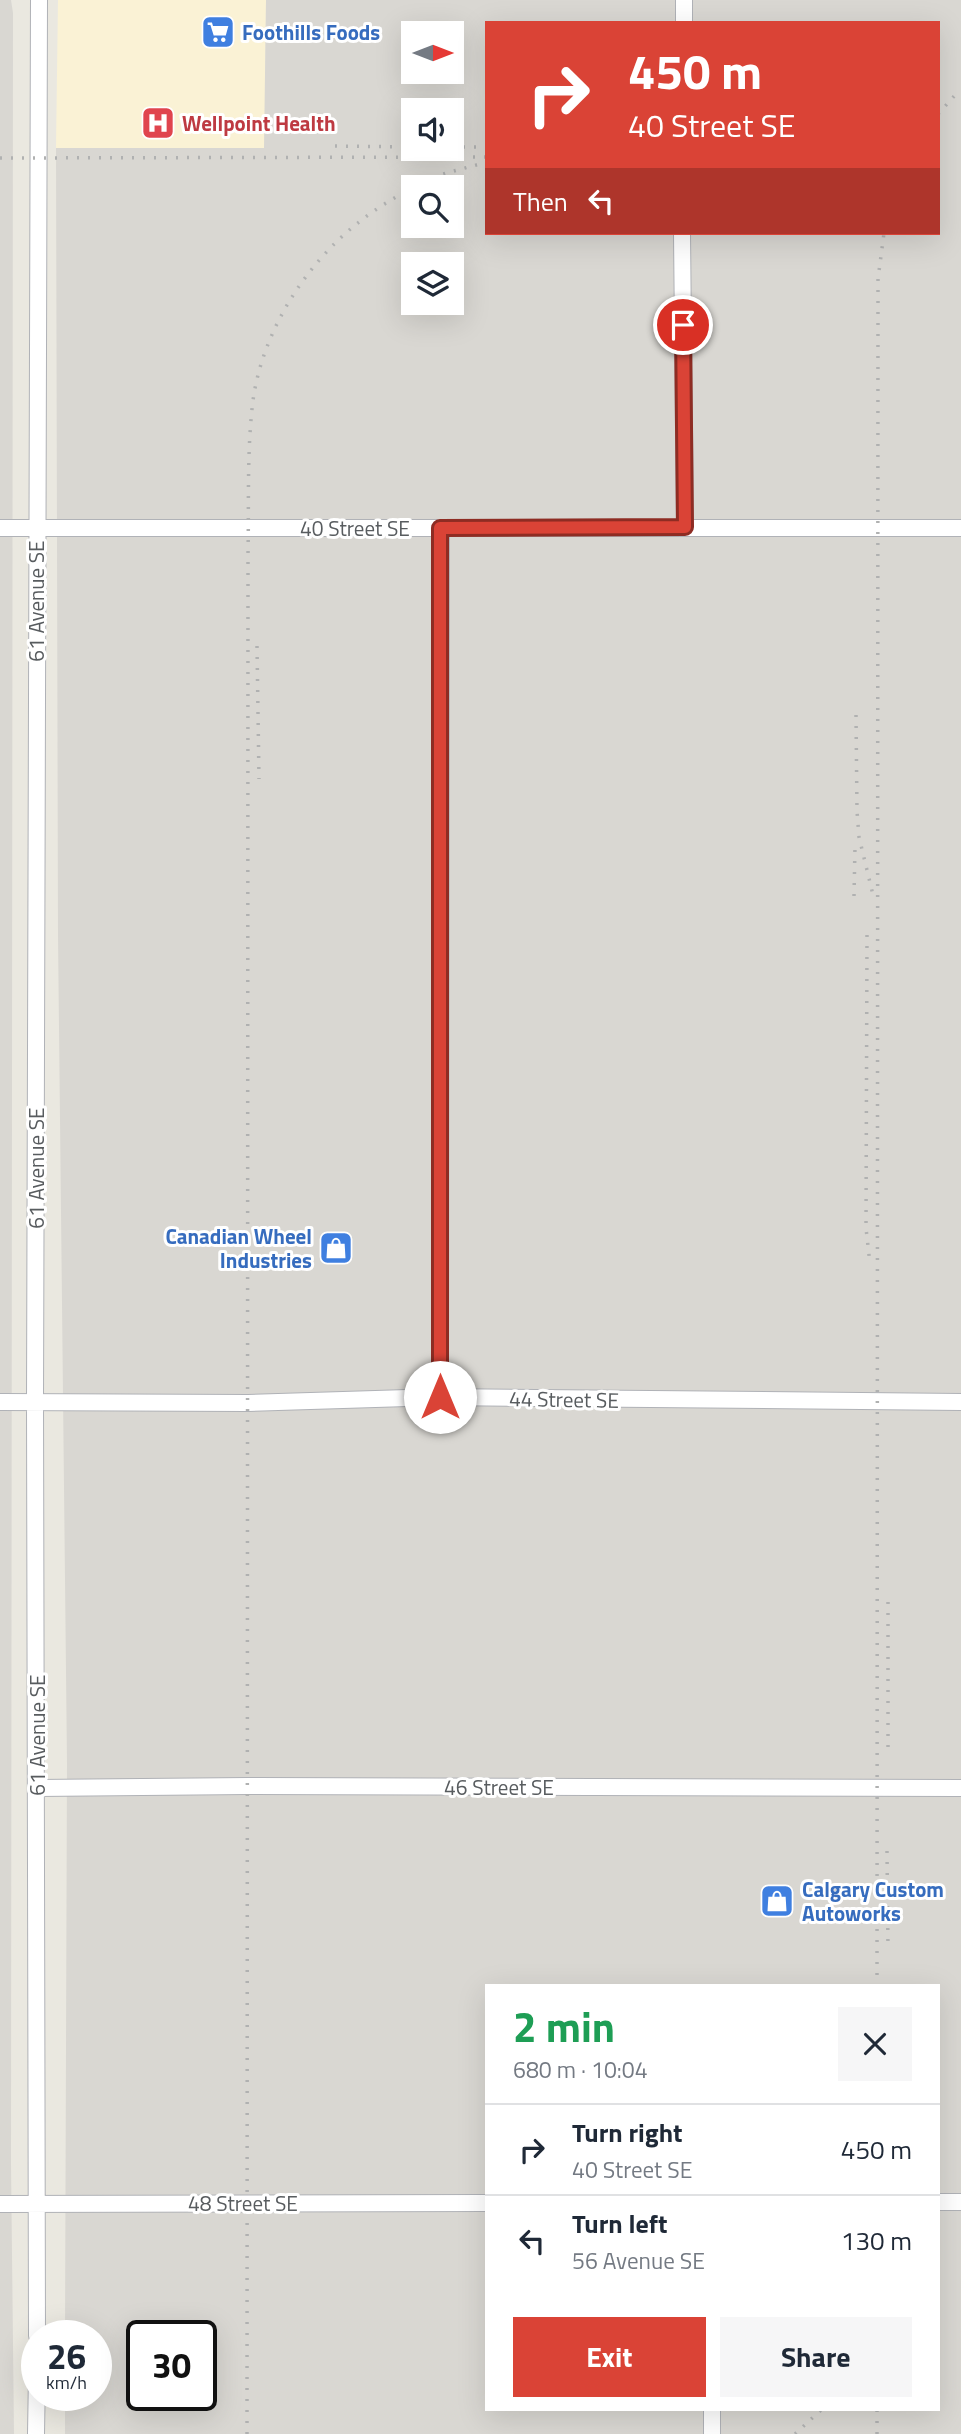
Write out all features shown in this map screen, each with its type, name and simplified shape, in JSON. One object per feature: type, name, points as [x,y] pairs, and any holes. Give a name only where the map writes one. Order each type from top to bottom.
[{"type":"street","name":"61 Avenue SE","points":[[37,2320],[35,1402],[39,0]]},
{"type":"street","points":[[684,0],[684,21]]},
{"type":"street","points":[[682,235],[685,527]]},
{"type":"street","name":"40 Street SE","points":[[0,528],[961,528]]},
{"type":"street","points":[[440,528],[440,1397]]},
{"type":"street","name":"44 Street SE","points":[[0,1402],[248,1403],[440,1397],[961,1402]]},
{"type":"street","name":"46 Street SE","points":[[37,1788],[961,1788]]},
{"type":"street","points":[[940,2202],[961,2202]]},
{"type":"street","name":"48 Street SE","points":[[0,2204],[485,2203]]},
{"type":"street","points":[[37,2411],[37,2434]]},
{"type":"street","points":[[712,2411],[712,2434]]},
{"type":"shaded area","points":[[0,0],[11,0],[13,13],[11,2164],[14,2434],[0,2434]]},
{"type":"shaded area","points":[[58,0],[266,0],[265,148],[56,148]]},
{"type":"shaded area","points":[[266,0],[961,0],[961,2434],[65,2434],[65,2411],[112,2411],[112,2320],[65,2320],[67,1763],[58,935],[56,148],[264,148]]},
{"type":"railway","points":[[940,112],[957,93]]},
{"type":"railway","points":[[335,146],[401,147]]},
{"type":"railway","points":[[464,147],[485,147]]},
{"type":"railway","points":[[0,158],[485,157]]},
{"type":"railway","points":[[439,175],[480,164]]},
{"type":"railway","points":[[247,2434],[250,427],[256,382],[274,330],[287,305],[302,282],[339,240],[359,222],[401,194]]},
{"type":"railway","points":[[877,1984],[878,279],[884,235]]},
{"type":"railway","points":[[257,646],[259,779]]},
{"type":"railway","points":[[856,715],[859,837],[873,895]]},
{"type":"railway","points":[[854,896],[855,847]]},
{"type":"railway","points":[[867,935],[866,1228],[870,1264]]},
{"type":"railway","points":[[888,1602],[888,1752]]},
{"type":"railway","points":[[887,1851],[888,1949]]},
{"type":"railway","points":[[795,2434],[820,2411]]},
{"type":"railway","points":[[877,2411],[877,2434]]},
{"type":"place","name":"Foothills Foods","points":[[218,32]]},
{"type":"place","name":"Wellpoint Health","points":[[158,123]]},
{"type":"place","name":"Canadian Wheel Industries","points":[[336,1248]]},
{"type":"place","name":"Calgary Custom Autoworks","points":[[777,1901]]},
{"type":"route","points":[[440,1397],[440,528],[685,527],[683,325]]}]
